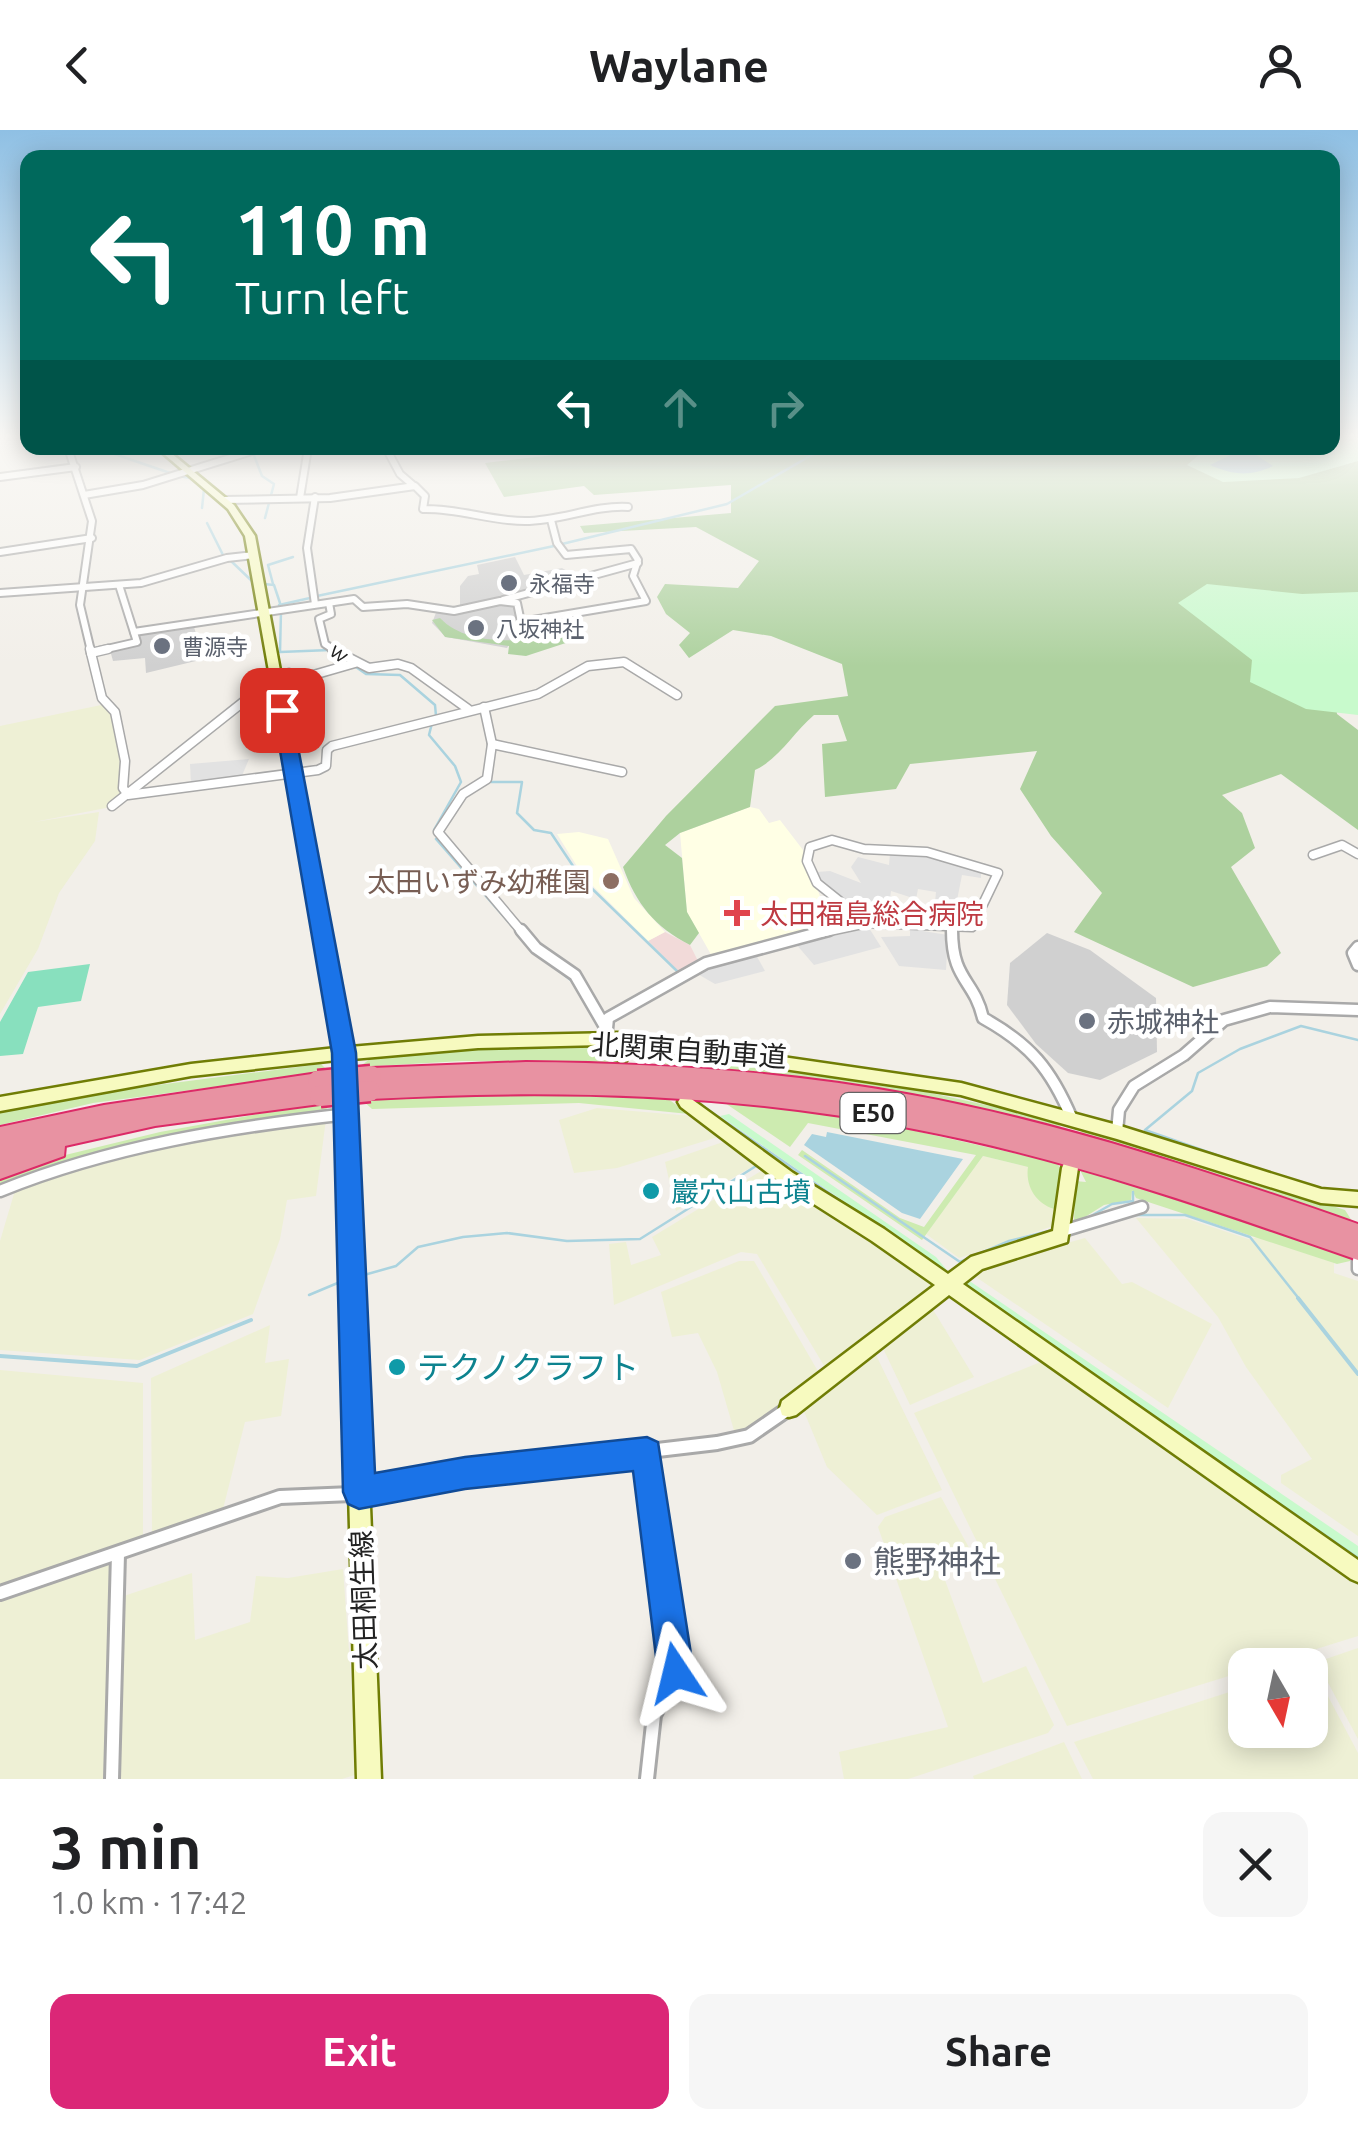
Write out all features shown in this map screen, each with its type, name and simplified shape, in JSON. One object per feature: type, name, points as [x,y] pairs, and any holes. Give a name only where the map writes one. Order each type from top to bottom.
[{"type":"highway","name":"北関東自動車道","points":[[0,1134],[51,1123],[319,1088],[600,1070],[749,1081],[900,1101],[990,1119],[1120,1154],[1358,1234]]},
{"type":"highway","name":"北関東自動車道","points":[[371,1084],[672,1089],[833,1106],[916,1120],[1071,1159],[1358,1250]]},
{"type":"highway","name":"北関東自動車道","points":[[0,1152],[155,1118],[287,1099],[319,1088]]},
{"type":"highway","points":[[0,1170],[48,1152],[153,1126],[287,1099]]},
{"type":"street","points":[[87,512],[92,538],[80,606],[102,698],[115,712],[124,761],[122,788],[128,795]]},
{"type":"street","name":"太田桐生線","points":[[234,512],[244,522],[276,611],[276,676],[344,1053],[370,1779]]},
{"type":"street","points":[[313,512],[307,548],[315,604]]},
{"type":"street","points":[[470,512],[487,520],[551,520],[580,512]]},
{"type":"street","points":[[500,601],[518,604],[521,622],[646,601],[633,576],[638,563],[631,549],[566,555],[556,543],[551,520]]},
{"type":"street","points":[[0,552],[92,538]]},
{"type":"street","points":[[0,593],[148,582],[225,558],[254,555]]},
{"type":"street","points":[[134,632],[186,620],[194,625],[354,600],[362,607],[401,604],[454,611],[638,563]]},
{"type":"street","points":[[90,653],[137,642],[119,585]]},
{"type":"street","name":"w","points":[[330,602],[330,614],[319,619],[325,644],[353,664],[374,671],[398,664],[411,668],[468,709]]},
{"type":"street","points":[[128,795],[324,768],[328,748],[435,717],[538,694],[588,666],[624,662],[677,695]]},
{"type":"street","points":[[112,806],[276,676],[289,673],[296,680],[353,664]]},
{"type":"street","points":[[484,707],[492,744],[487,779],[463,794],[438,832],[536,948],[575,976],[621,1057]]},
{"type":"street","points":[[492,744],[622,772]]},
{"type":"street","points":[[605,1032],[706,963],[867,923],[972,928],[998,873],[912,850],[864,849],[832,840],[810,847],[808,859],[822,890],[867,923]]},
{"type":"street","points":[[1313,855],[1342,845],[1358,854]]},
{"type":"street","points":[[952,930],[954,963],[960,978],[978,994],[983,1018],[1021,1039],[1057,1084],[1072,1124]]},
{"type":"street","points":[[1358,947],[1353,953],[1358,966]]},
{"type":"street","points":[[1117,1132],[1120,1110],[1134,1086],[1184,1055],[1224,1020],[1270,1007],[1348,1013],[1358,1010]]},
{"type":"street","points":[[0,1104],[191,1070],[605,1032],[943,1086],[1072,1124],[1117,1132],[1321,1196],[1356,1202]]},
{"type":"street","points":[[686,1102],[786,1178],[947,1284],[1358,1572]]},
{"type":"street","points":[[0,1191],[100,1159],[348,1114]]},
{"type":"street","points":[[0,1593],[280,1497],[304,1499],[359,1492],[465,1473],[647,1453],[749,1436],[947,1284],[987,1258],[1056,1239],[1063,1232],[1070,1168]]},
{"type":"street","points":[[1063,1232],[1078,1231],[1114,1210],[1142,1208]]},
{"type":"street","points":[[1358,1260],[1358,1270]]},
{"type":"street","points":[[647,1453],[676,1673],[654,1715],[647,1779]]},
{"type":"street","points":[[112,1779],[118,1554]]},
{"type":"shaded area","name":"永福寺","points":[[515,557],[524,575],[562,568],[576,576],[460,608],[460,586],[468,576],[479,574],[477,565]]},
{"type":"shaded area","name":"八坂神社","points":[[514,605],[518,631],[507,648],[446,637],[432,623],[437,610]]},
{"type":"shaded area","name":"曹源寺","points":[[193,624],[204,659],[146,673],[145,658],[113,661],[110,650],[138,643],[137,632]]},
{"type":"shaded area","points":[[106,704],[115,712],[125,761],[124,792],[106,808],[34,822],[99,812],[95,841],[59,893],[38,949],[0,1014],[0,726]]},
{"type":"shaded area","points":[[249,759],[241,778],[191,784],[190,764]]},
{"type":"shaded area","points":[[750,807],[759,809],[769,823],[780,820],[803,850],[831,926],[713,958],[687,912],[680,833]]},
{"type":"shaded area","points":[[579,832],[608,839],[634,898],[665,932],[648,941],[583,876],[557,834]]},
{"type":"shaded area","points":[[890,853],[916,853],[981,872],[981,878],[962,875],[952,925],[933,924],[936,892],[918,889],[916,899],[891,891],[889,907],[877,904],[863,914],[821,884],[817,872],[830,871],[861,883],[851,867],[858,857],[889,865]]},
{"type":"shaded area","points":[[869,928],[881,947],[814,965],[796,944]]},
{"type":"shaded area","points":[[910,929],[948,935],[946,970],[899,966],[881,937],[910,936]]},
{"type":"shaded area","points":[[665,932],[690,945],[699,963],[680,973],[648,941]]},
{"type":"shaded area","name":"赤城神社","points":[[1047,933],[1090,950],[1156,998],[1157,1052],[1100,1080],[1068,1073],[1036,1044],[1007,1005],[1010,963]]},
{"type":"shaded area","points":[[755,953],[765,971],[715,984],[696,973]]},
{"type":"shaded area","points":[[597,1108],[692,1116],[721,1136],[617,1168],[574,1173],[559,1120]]},
{"type":"shaded area","points":[[326,1119],[316,1196],[287,1200],[280,1239],[253,1314],[140,1360],[0,1350],[0,1241],[16,1187],[143,1152]]},
{"type":"shaded area","points":[[723,1142],[760,1162],[676,1211],[665,1162]]},
{"type":"shaded area","points":[[983,1156],[1028,1167],[1058,1210],[1056,1225],[959,1258],[926,1234]]},
{"type":"shaded area","points":[[766,1168],[803,1199],[831,1213],[935,1286],[826,1369],[757,1254],[741,1252],[614,1305],[609,1244],[626,1242],[631,1265],[661,1255],[652,1237]]},
{"type":"shaded area","points":[[1136,1218],[1188,1219],[1248,1239],[1258,1237],[1334,1263],[1334,1273],[1358,1281],[1358,1536],[1281,1483],[1281,1475],[1312,1459],[1246,1367],[1218,1317]]},
{"type":"shaded area","points":[[1085,1238],[1122,1284],[1132,1282],[1212,1324],[1168,1408],[976,1277],[995,1263]]},
{"type":"shaded area","points":[[739,1261],[754,1261],[819,1373],[759,1424],[735,1434],[717,1372],[698,1333],[672,1337],[661,1292]]},
{"type":"shaded area","points":[[932,1308],[974,1377],[910,1405],[881,1344]]},
{"type":"shaded area","points":[[270,1325],[265,1363],[289,1359],[281,1416],[245,1422],[222,1513],[157,1536],[152,1533],[151,1378]]},
{"type":"shaded area","points":[[874,1351],[942,1490],[877,1515],[827,1467],[803,1409]]},
{"type":"shaded area","points":[[1043,1361],[1358,1582],[1358,1636],[1320,1648],[1228,1648],[1228,1676],[1067,1726],[914,1413]]},
{"type":"shaded area","points":[[0,1370],[143,1383],[143,1534],[137,1541],[0,1587]]},
{"type":"shaded area","points":[[941,1497],[977,1562],[942,1572],[983,1683],[1026,1666],[1054,1725],[1048,1733],[908,1779],[844,1779],[839,1752],[948,1727],[878,1527],[885,1517]]},
{"type":"shaded area","points":[[118,1554],[118,1598],[192,1573],[195,1640],[250,1622],[256,1576],[288,1578],[343,1569],[358,1774],[342,1779],[0,1779],[0,1593]]},
{"type":"shaded area","points":[[1358,1648],[1358,1739],[1328,1683],[1328,1658]]},
{"type":"shaded area","points":[[1228,1692],[1228,1748],[1328,1748],[1328,1696],[1358,1753],[1358,1779],[1093,1779],[1074,1742]]},
{"type":"shaded area","points":[[1064,1742],[1082,1779],[974,1779],[973,1776]]},
{"type":"green space","points":[[1358,512],[1358,711],[1336,707],[1337,714],[1358,730],[1358,830],[1281,774],[1222,795],[1242,813],[1255,848],[1231,867],[1281,953],[1267,966],[1193,987],[1074,932],[1102,893],[1051,836],[1020,789],[1037,751],[910,764],[896,789],[825,797],[822,744],[847,741],[838,715],[814,715],[779,753],[755,770],[750,807],[680,833],[665,845],[682,858],[687,912],[699,933],[690,945],[657,922],[634,892],[623,867],[666,816],[775,706],[848,696],[842,664],[771,636],[733,630],[689,658],[679,645],[690,633],[666,614],[657,597],[665,584],[738,588],[759,561],[696,527],[584,533],[580,526],[731,513]]},
{"type":"green space","points":[[1207,584],[1302,594],[1358,592],[1358,715],[1306,709],[1250,682],[1252,660],[1178,603]]},
{"type":"green space","points":[[440,618],[468,635],[485,639],[522,640],[573,634],[578,639],[526,656],[508,654],[509,646],[445,637],[432,620]]},
{"type":"green space","points":[[90,964],[81,1001],[38,1007],[23,1054],[0,1056],[0,1022],[28,972]]},
{"type":"green space","points":[[592,1046],[609,1062],[462,1061],[359,1067],[370,1059],[463,1049]]},
{"type":"green space","points":[[653,1050],[853,1076],[1055,1120],[1062,1129],[813,1080],[667,1066]]},
{"type":"green space","points":[[321,1064],[329,1072],[93,1103],[0,1125],[0,1112],[88,1094]]},
{"type":"green space","points":[[478,1092],[664,1096],[689,1114],[579,1103],[372,1109],[361,1099]]},
{"type":"green space","points":[[330,1101],[326,1110],[316,1113],[65,1164],[0,1187],[0,1178],[53,1158],[160,1132]]},
{"type":"green space","points":[[722,1101],[862,1119],[1058,1163],[1062,1177],[1058,1210],[1034,1194],[1028,1182],[1028,1167],[983,1156],[922,1240],[798,1155],[802,1150],[900,1218],[924,1227],[976,1155],[808,1123],[790,1147]]},
{"type":"green space","points":[[729,1114],[936,1257],[951,1275],[941,1274],[941,1268],[720,1116]]},
{"type":"green space","points":[[1087,1129],[1345,1210],[1352,1221],[1080,1133]]},
{"type":"green space","points":[[1079,1168],[1351,1257],[1350,1261],[1337,1264],[1136,1198],[1132,1190],[1131,1200],[1104,1205],[1074,1224],[1075,1181],[1086,1182]]},
{"type":"green space","points":[[971,1282],[1358,1546],[1358,1558],[1197,1453],[970,1288],[965,1291],[962,1283]]},
{"type":"water","points":[[827,1132],[963,1159],[920,1219],[902,1213],[804,1145],[812,1134],[826,1137]]},
{"type":"waterway","points":[[265,518],[267,512]]},
{"type":"waterway","points":[[562,544],[694,512]]},
{"type":"waterway","points":[[207,523],[224,557]]},
{"type":"waterway","points":[[317,596],[554,546]]},
{"type":"waterway","points":[[273,584],[268,565],[293,557]]},
{"type":"waterway","points":[[231,561],[253,582]]},
{"type":"waterway","points":[[264,584],[274,585],[280,603]]},
{"type":"waterway","points":[[279,605],[310,598]]},
{"type":"waterway","points":[[281,611],[280,652],[330,650]]},
{"type":"waterway","points":[[353,665],[366,674],[400,675],[435,705],[436,716]]},
{"type":"waterway","points":[[432,723],[429,735],[455,766],[461,782],[434,830]]},
{"type":"waterway","points":[[491,782],[522,782],[517,813],[534,830],[551,833],[581,878],[678,972]]},
{"type":"waterway","points":[[436,839],[519,934]]},
{"type":"waterway","points":[[550,964],[572,981],[582,997]]},
{"type":"waterway","points":[[1245,1165],[1145,1130],[1192,1091],[1198,1073],[1240,1049],[1301,1026],[1358,1040]]},
{"type":"waterway","points":[[707,1109],[864,1217]]},
{"type":"waterway","points":[[805,1156],[960,1262],[1009,1241],[1053,1230]]},
{"type":"waterway","points":[[364,1275],[396,1266],[418,1247],[463,1237],[507,1233],[567,1241],[640,1239],[756,1166]]},
{"type":"waterway","points":[[787,1168],[803,1179]]},
{"type":"waterway","points":[[1084,1220],[1112,1204],[1133,1201],[1133,1192]]},
{"type":"waterway","points":[[1135,1215],[1185,1215],[1250,1237],[1300,1300]]},
{"type":"waterway","points":[[309,1295],[340,1282]]},
{"type":"waterway","points":[[1298,1298],[1358,1374]]},
{"type":"waterway","points":[[0,1356],[137,1366],[251,1320]]},
{"type":"waterway","points":[[1182,1437],[1358,1559]]},
{"type":"place","name":"永福寺","points":[[509,583]]},
{"type":"place","name":"八坂神社","points":[[476,628]]},
{"type":"place","name":"曹源寺","points":[[162,646]]},
{"type":"place","name":"太田いずみ幼稚園","points":[[611,881]]},
{"type":"place","name":"太田福島総合病院","points":[[737,913]]},
{"type":"place","name":"赤城神社","points":[[1087,1021]]},
{"type":"place","name":"巖穴山古墳","points":[[651,1191]]},
{"type":"place","name":"テクノクラフト","points":[[397,1367]]},
{"type":"place","name":"熊野神社","points":[[853,1561]]},
{"type":"route","points":[[282,710],[344,1053],[359,1492],[465,1473],[647,1453],[662,1596],[676,1673]]}]
